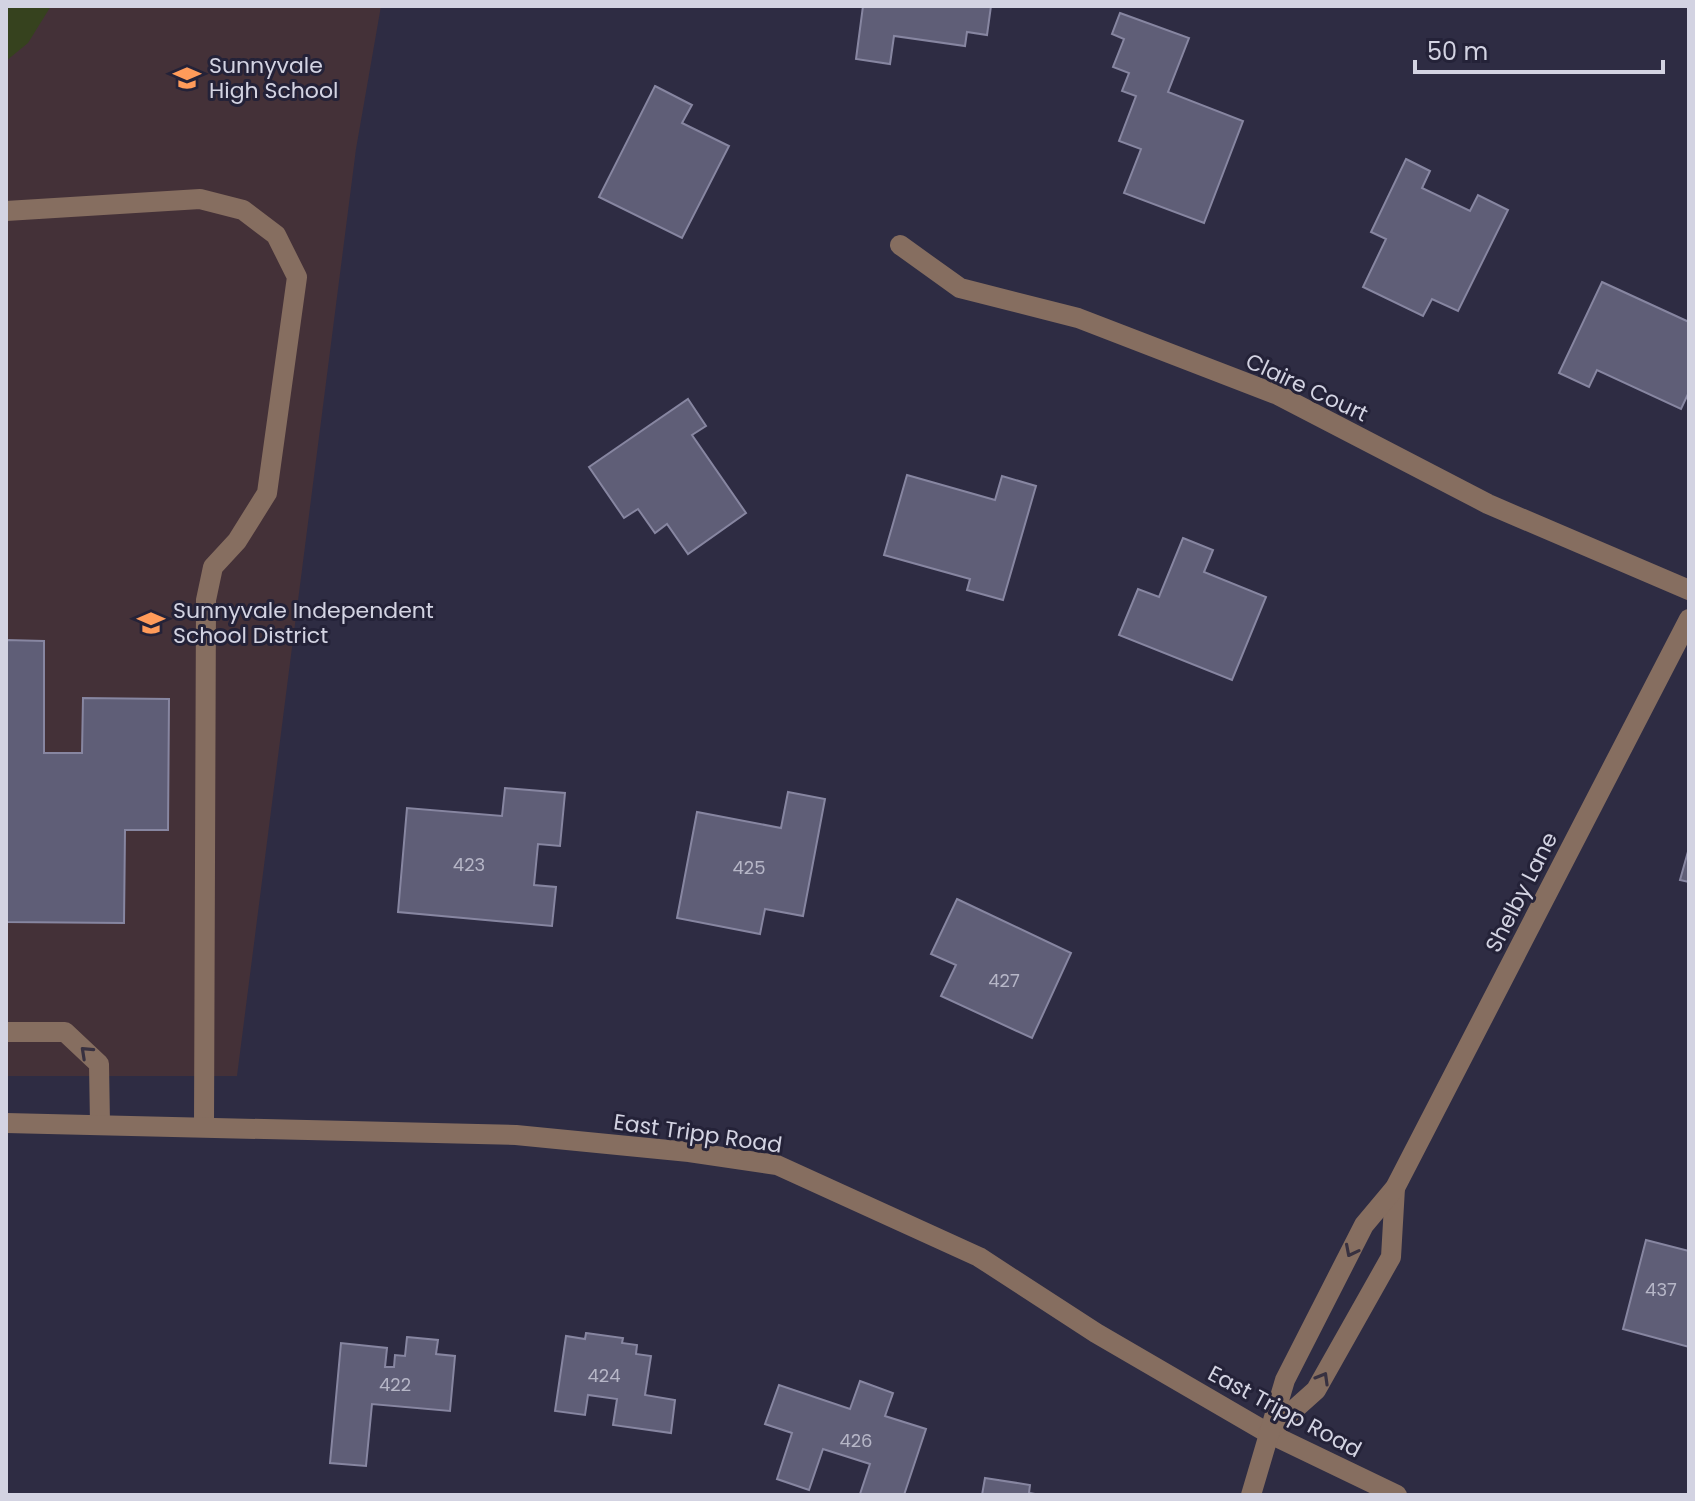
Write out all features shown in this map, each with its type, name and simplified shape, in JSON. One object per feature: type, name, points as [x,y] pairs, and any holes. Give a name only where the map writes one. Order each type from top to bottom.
[{"type":"street","points":[[6,211],[200,199],[243,210],[276,235],[297,277],[267,493],[237,541],[213,567],[206,600],[204,1125]]},
{"type":"street","name":"Claire Court","points":[[900,245],[960,288],[1078,318],[1278,395],[1488,504],[1689,590]]},
{"type":"street","name":"Shelby Lane","points":[[1268,1433],[1285,1380],[1364,1225],[1395,1188],[1689,619]]},
{"type":"street","points":[[6,1032],[65,1032],[99,1064],[100,1124]]},
{"type":"street","name":"East Tripp Road","points":[[6,1123],[204,1125],[516,1135],[689,1152],[777,1165],[979,1257],[1096,1333],[1268,1433],[1397,1495]]},
{"type":"street","name":"Shelby Lane","points":[[1268,1433],[1316,1390],[1391,1257],[1395,1188]]},
{"type":"street","points":[[1251,1495],[1268,1433]]},
{"type":"shaded area","name":"Sunnyvale Independent School District","points":[[6,6],[381,6],[356,149],[237,1076],[6,1076]]},
{"type":"green space","points":[[6,6],[51,6],[28,43],[6,61]]},
{"type":"building","points":[[863,6],[991,6],[987,35],[967,32],[965,46],[894,36],[890,64],[856,59]]},
{"type":"building","points":[[1120,13],[1189,38],[1168,92],[1243,121],[1204,223],[1124,193],[1141,149],[1119,141],[1136,96],[1122,91],[1129,73],[1113,67],[1124,39],[1112,34]]},
{"type":"building","points":[[655,86],[692,105],[682,123],[729,146],[682,238],[599,197]]},
{"type":"building","points":[[1406,159],[1430,171],[1422,188],[1470,211],[1478,195],[1508,210],[1458,311],[1432,299],[1423,316],[1363,287],[1386,239],[1371,232]]},
{"type":"building","points":[[1602,282],[1689,322],[1689,392],[1681,409],[1597,370],[1589,387],[1559,373]]},
{"type":"building","points":[[688,399],[706,426],[692,435],[746,513],[688,554],[667,524],[655,533],[638,509],[624,518],[589,467]]},
{"type":"building","points":[[907,475],[995,500],[1002,476],[1036,486],[1003,600],[967,590],[970,579],[884,555]]},
{"type":"building","points":[[1183,538],[1213,550],[1204,572],[1266,597],[1232,680],[1119,635],[1138,589],[1159,597]]},
{"type":"building","points":[[6,640],[44,641],[44,753],[82,753],[83,698],[169,699],[168,830],[125,830],[124,923],[6,922]]},
{"type":"building","points":[[505,788],[565,793],[560,846],[538,844],[534,885],[556,887],[552,926],[398,912],[407,808],[502,816]]},
{"type":"building","points":[[788,792],[825,799],[803,916],[765,909],[760,934],[677,918],[697,812],[781,828]]},
{"type":"building","points":[[1689,848],[1689,882],[1680,880]]},
{"type":"building","points":[[957,899],[1071,953],[1032,1038],[941,996],[956,965],[931,954]]},
{"type":"building","points":[[1646,1240],[1689,1251],[1689,1347],[1623,1329]]},
{"type":"building","points":[[586,1333],[623,1338],[622,1343],[637,1345],[636,1354],[651,1356],[645,1395],[675,1400],[671,1433],[613,1425],[617,1399],[588,1395],[585,1415],[555,1411],[566,1336],[585,1339]]},
{"type":"building","points":[[407,1337],[438,1340],[436,1354],[455,1356],[450,1411],[372,1404],[366,1466],[330,1463],[341,1343],[387,1348],[385,1367],[394,1367],[395,1355],[405,1356]]},
{"type":"building","points":[[860,1381],[893,1393],[885,1416],[926,1429],[904,1495],[860,1494],[870,1464],[823,1449],[809,1490],[777,1479],[792,1433],[765,1424],[779,1385],[850,1409]]},
{"type":"building","points":[[985,1478],[1030,1485],[1029,1493],[1041,1495],[982,1495]]},
{"type":"place","name":"Sunnyvale High School","points":[[187,78]]},
{"type":"place","name":"Sunnyvale Independent School District","points":[[151,623]]}]
